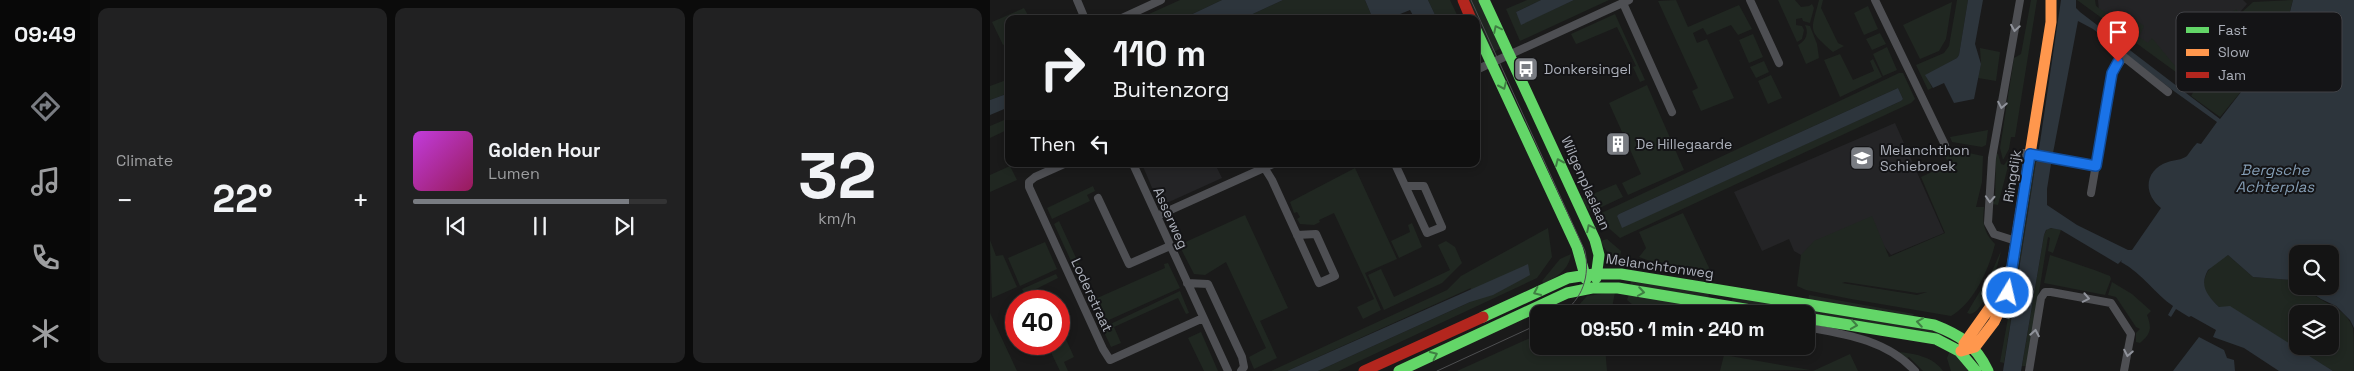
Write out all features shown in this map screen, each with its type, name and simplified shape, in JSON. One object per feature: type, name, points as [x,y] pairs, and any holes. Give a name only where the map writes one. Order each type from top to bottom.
[{"type":"street","points":[[1076,0],[1083,15]]},
{"type":"street","points":[[1129,15],[1161,0]]},
{"type":"street","points":[[1463,0],[1469,15]]},
{"type":"street","name":"Wilgenplaslaan","points":[[1484,0],[1595,240],[1599,255],[1598,272],[1592,288]]},
{"type":"street","points":[[1750,0],[1779,63]]},
{"type":"street","points":[[1875,0],[1944,145]]},
{"type":"street","name":"Ringdijk","points":[[2013,240],[1994,234],[1988,223],[1992,158],[2020,0]]},
{"type":"street","name":"Ringdijk","points":[[1961,351],[1966,338],[1990,309],[2000,291],[2013,240],[2030,154],[2051,22],[2051,0]]},
{"type":"street","points":[[1480,68],[1626,2],[1672,112]]},
{"type":"street","points":[[1480,38],[1554,202],[1578,248],[1582,274],[1592,288]]},
{"type":"street","points":[[2091,193],[2112,73],[2124,57],[2168,92]]},
{"type":"street","points":[[2030,154],[2096,166]]},
{"type":"street","name":"Loderstraat","points":[[1057,167],[1035,177],[1029,182],[1029,187],[1103,349],[1110,360],[1203,318]]},
{"type":"street","name":"Asserweg","points":[[1134,167],[1228,371]]},
{"type":"street","points":[[1157,216],[1263,167]]},
{"type":"street","points":[[1268,167],[1319,283],[1335,276],[1316,234],[1298,235]]},
{"type":"street","points":[[1396,167],[1427,234],[1442,227],[1424,186],[1406,186]]},
{"type":"street","points":[[1098,198],[1129,264],[1170,246]]},
{"type":"street","name":"Ringdijk","points":[[1975,347],[1994,322],[2008,293],[2013,240]]},
{"type":"street","name":"Melanchtonweg","points":[[1364,371],[1568,278],[1598,272],[1621,274],[1934,325],[1966,338]]},
{"type":"street","points":[[1187,283],[1208,284],[1242,358],[1244,367],[1241,371]]},
{"type":"street","name":"Melanchtonweg","points":[[1398,371],[1568,293],[1592,288],[1618,288],[1713,305]]},
{"type":"street","points":[[2029,371],[2041,298],[2045,292],[2111,303],[2132,334],[2124,371]]},
{"type":"street","points":[[1815,319],[1936,339],[1949,343],[1961,351],[1976,371]]},
{"type":"street","points":[[1815,329],[1866,339],[1889,350],[1915,371]]},
{"type":"street","points":[[1966,338],[1975,347],[1988,371]]},
{"type":"street","points":[[1961,351],[1975,347]]},
{"type":"shaded area","points":[[1180,0],[1222,0],[1190,15],[1147,15]]},
{"type":"shaded area","points":[[1283,0],[1365,0],[1371,15],[1251,15]]},
{"type":"shaded area","points":[[1428,0],[1450,0],[1457,15],[1435,15]]},
{"type":"shaded area","points":[[1465,0],[1481,0],[1501,48],[1494,52],[1488,50],[1480,30],[1480,15],[1473,15]]},
{"type":"shaded area","points":[[1527,0],[1541,0],[1516,12],[1521,24],[1574,0],[1609,0],[1520,41],[1506,9]]},
{"type":"shaded area","points":[[1676,0],[1688,27],[1739,5],[1752,29],[1738,35],[1731,25],[1707,35],[1703,28],[1693,33],[1697,43],[1707,39],[1734,98],[1701,111],[1692,91],[1698,88],[1658,1]]},
{"type":"shaded area","points":[[1778,0],[1795,0],[1801,7],[1812,4],[1814,8],[1810,23],[1803,21],[1802,18],[1796,19],[1796,25],[1802,26],[1804,30],[1802,39],[1797,42]]},
{"type":"shaded area","points":[[1819,0],[1823,0],[1821,8],[1838,43],[1844,46],[1833,52],[1819,39],[1813,29]]},
{"type":"shaded area","points":[[1957,0],[1968,0],[1959,55],[1957,58],[1926,75],[1932,88],[1928,90],[1916,65],[1944,53],[1949,46]]},
{"type":"shaded area","points":[[2031,0],[2037,0],[2015,137],[2011,137],[2009,149],[2003,160],[2000,148],[2014,58],[2021,54]]},
{"type":"shaded area","points":[[2077,0],[2095,0],[2096,6],[2127,28],[2134,19],[2144,26],[2139,37],[2148,43],[2152,38],[2176,65],[2176,72]]},
{"type":"shaded area","points":[[2098,0],[2243,0],[2247,4],[2240,12],[2176,12],[2176,70],[2099,12]]},
{"type":"shaded area","points":[[2293,0],[2290,12],[2242,12],[2253,2]]},
{"type":"shaded area","points":[[1952,2],[1946,39],[1939,51],[1920,59],[1903,25]]},
{"type":"shaded area","points":[[1868,6],[1878,29],[1864,35],[1854,13]]},
{"type":"shaded area","points":[[1024,8],[1028,15],[1008,15]]},
{"type":"shaded area","points":[[1615,14],[1645,80],[1640,82],[1633,67],[1636,66],[1617,27],[1576,44],[1571,34]]},
{"type":"shaded area","points":[[1005,16],[1005,44],[1003,45],[992,22]]},
{"type":"shaded area","points":[[1805,25],[1810,26],[1817,44],[1819,58],[1806,64],[1798,45],[1806,36]]},
{"type":"shaded area","points":[[1880,33],[1886,44],[1872,50],[1866,39]]},
{"type":"shaded area","points":[[1753,34],[1763,57],[1749,63],[1739,40]]},
{"type":"shaded area","points":[[1887,47],[1897,70],[1883,76],[1873,54]]},
{"type":"shaded area","points":[[1980,48],[2000,52],[1996,81],[1978,78],[1981,64]]},
{"type":"shaded area","points":[[1840,54],[1853,80],[1874,71],[1870,61],[1873,59],[1882,77],[1840,97],[1824,60]]},
{"type":"shaded area","points":[[1764,61],[1769,72],[1756,78],[1750,67]]},
{"type":"shaded area","points":[[1899,73],[1903,73],[1915,99],[1911,103],[1620,238],[1595,216]],"holes":[[[1898,88],[1903,99],[1622,227],[1617,216]]]},
{"type":"shaded area","points":[[1771,75],[1782,98],[1768,104],[1758,81]]},
{"type":"shaded area","points":[[1005,80],[1005,94],[990,100],[990,86]]},
{"type":"shaded area","points":[[1647,85],[1684,170],[1628,195],[1622,183],[1641,174],[1609,103]]},
{"type":"shaded area","points":[[2193,92],[2241,92],[2220,117],[2191,96]]},
{"type":"shaded area","points":[[1005,120],[1005,131],[990,138],[990,126]]},
{"type":"shaded area","name":"Melanchthon Schiebroek","points":[[1895,123],[1944,233],[1891,255],[1875,235],[1810,254],[1801,255],[1794,251],[1789,239],[1762,251],[1734,192]]},
{"type":"shaded area","points":[[1988,130],[1986,145],[1982,147],[1952,142],[1950,137]]},
{"type":"shaded area","points":[[1945,148],[1983,156],[1982,182],[1976,207],[1984,207],[1983,218],[1985,227],[1988,236],[1995,244],[1985,274],[1967,303],[1951,316],[1851,299],[1806,290],[1797,286],[1801,255],[1814,241],[1872,216],[1889,257],[1945,233],[1921,177],[1949,164],[1941,149]],"holes":[[[1842,283],[1917,293],[1927,292],[1917,295]]]},
{"type":"shaded area","points":[[1996,153],[2001,164],[2004,165],[2011,155],[1998,205],[1992,204],[1995,201]]},
{"type":"shaded area","points":[[2034,162],[2036,162],[2004,363],[2000,362],[2008,318],[2006,317]]},
{"type":"shaded area","points":[[1010,167],[1017,180],[990,192],[990,175]]},
{"type":"shaded area","points":[[1143,167],[1216,167],[1222,178],[1169,202],[1158,202]]},
{"type":"shaded area","points":[[1355,168],[1397,259],[1365,273],[1381,310],[1363,319],[1357,307],[1374,299],[1334,213],[1319,220],[1320,222],[1314,225],[1300,224],[1297,219],[1300,217],[1297,212],[1294,213],[1290,202]]},
{"type":"shaded area","points":[[1616,184],[1623,197],[1591,212],[1579,200]]},
{"type":"shaded area","points":[[1093,186],[1095,191],[1087,195],[1090,201],[1052,219],[1047,208]]},
{"type":"shaded area","points":[[1683,213],[1712,274],[1661,265],[1639,257],[1646,248],[1639,232]]},
{"type":"shaded area","points":[[1245,215],[1288,308],[1260,321],[1277,358],[1254,369],[1249,357],[1266,348],[1226,262],[1205,275],[1194,274],[1179,245]]},
{"type":"shaded area","points":[[1059,221],[1095,299],[1165,268],[1164,264],[1168,263],[1180,288],[1100,324],[1054,224]]},
{"type":"shaded area","points":[[1412,223],[1422,247],[1399,258],[1391,241],[1410,232],[1408,225]]},
{"type":"shaded area","points":[[1548,228],[1552,257],[1537,278],[1338,371],[1318,371],[1470,302],[1471,288],[1287,371],[1271,371],[1447,290],[1461,276]]},
{"type":"shaded area","points":[[2047,229],[2061,230],[2053,253],[2048,251],[2050,238],[2048,237],[2027,366],[2022,366],[2044,235]]},
{"type":"shaded area","points":[[1607,239],[1621,251],[1619,262],[1610,256],[1600,241]]},
{"type":"shaded area","points":[[990,240],[996,256],[1003,255],[1017,287],[1005,290],[1005,292],[992,298]]},
{"type":"shaded area","points":[[1446,241],[1455,247],[1462,263],[1442,283],[1384,310],[1368,275],[1381,269],[1394,297],[1450,270],[1438,245]]},
{"type":"shaded area","points":[[1045,242],[1057,269],[1020,286],[1008,258]]},
{"type":"shaded area","points":[[2001,251],[1986,297],[1976,312],[1967,313],[1993,269]]},
{"type":"shaded area","points":[[1571,254],[1565,268],[1544,284],[1542,281],[1560,259]]},
{"type":"shaded area","points":[[2050,255],[2110,276],[2111,279],[2105,295],[2044,283]]},
{"type":"shaded area","points":[[2228,255],[2253,277],[2289,280],[2289,295],[2314,295],[2330,305],[2289,305],[2289,344],[2230,307],[2219,307],[2205,293],[2204,281],[2212,266]]},
{"type":"shaded area","points":[[1056,274],[1058,278],[1034,290],[1022,289]]},
{"type":"shaded area","points":[[1631,280],[1709,293],[1708,300],[1630,287]]},
{"type":"shaded area","points":[[2112,282],[2132,294],[2151,311],[2147,315],[2150,330],[2140,343],[2136,342],[2136,333],[2140,329],[2136,327],[2116,297],[2108,295]]},
{"type":"shaded area","points":[[1180,291],[1189,313],[1186,314],[1178,298],[1114,327],[1121,343],[1111,347],[1102,328]]},
{"type":"shaded area","points":[[1615,292],[1613,305],[1579,305],[1587,296]]},
{"type":"shaded area","points":[[1629,294],[1697,305],[1633,305],[1627,300]]},
{"type":"shaded area","points":[[1809,295],[1914,314],[1913,317],[1808,300]]},
{"type":"shaded area","points":[[1733,297],[1781,305],[1745,305],[1731,303]]},
{"type":"shaded area","points":[[1815,311],[1943,332],[1942,336],[1815,314]]},
{"type":"shaded area","points":[[2339,311],[2347,318],[2353,328],[2354,371],[2333,371],[2307,355],[2339,355]]},
{"type":"shaded area","points":[[990,313],[1005,345],[1005,355],[1010,355],[1017,371],[990,371]]},
{"type":"shaded area","points":[[1201,332],[1218,371],[1204,371],[1188,338]]},
{"type":"shaded area","points":[[1530,338],[1530,355],[1606,355],[1607,371],[1457,371]]},
{"type":"shaded area","points":[[1070,348],[1074,357],[1064,362],[1068,371],[1060,371],[1052,355],[1070,355]]},
{"type":"shaded area","points":[[1951,348],[1973,371],[1951,371],[1947,358]]},
{"type":"shaded area","points":[[1898,352],[1910,353],[1929,359],[1943,371],[1923,371],[1909,357],[1906,359]]},
{"type":"shaded area","points":[[1850,354],[1858,371],[1813,371]]},
{"type":"shaded area","points":[[1724,355],[1810,370],[1720,371]]},
{"type":"water","points":[[1222,0],[1283,0],[1251,15],[1190,15]]},
{"type":"water","points":[[1365,0],[1428,0],[1435,15],[1413,15],[1410,10],[1398,15],[1371,15]]},
{"type":"water","points":[[1541,0],[1574,0],[1521,25],[1516,12]]},
{"type":"water","points":[[1968,0],[1983,0],[1975,44],[1981,64],[1974,99],[1954,103],[1944,83],[1933,88],[1925,75],[1957,58],[1959,55]]},
{"type":"water","name":"Bergsche Achterplas","points":[[2061,0],[2076,0],[2076,8],[2080,12],[2176,85],[2176,92],[2185,92],[2220,119],[2241,92],[2342,92],[2342,12],[2290,12],[2293,0],[2354,0],[2354,328],[2350,320],[2339,309],[2339,305],[2334,305],[2315,295],[2339,295],[2339,245],[2289,245],[2289,280],[2253,277],[2228,255],[2208,270],[2204,281],[2208,294],[2219,307],[2230,306],[2289,343],[2289,355],[2308,355],[2333,371],[2279,371],[2244,348],[2213,337],[2216,330],[2191,316],[2189,317],[2176,309],[2171,317],[2168,315],[2173,306],[2136,272],[2121,262],[2122,260],[2118,264],[2061,230],[2051,228],[2046,230],[2044,235],[2021,371],[2003,371],[2036,162],[2041,159],[2051,164],[2047,189],[2047,205],[2077,225],[2128,250],[2132,250],[2161,208],[2151,196],[2149,189],[2150,176],[2160,166],[2187,156],[2197,143],[2201,144],[2217,122],[2171,89],[2093,29],[2078,21],[2053,153],[2042,154],[2039,149]]},
{"type":"water","points":[[1898,88],[1903,99],[1901,101],[1622,228],[1617,216],[1619,214]]},
{"type":"water","points":[[1005,94],[1005,109],[990,115],[990,100]]},
{"type":"water","points":[[1528,264],[1530,275],[1493,295],[1470,302],[1318,371],[1287,371]]},
{"type":"water","points":[[2199,337],[2224,350],[2227,358],[2234,360],[2235,371],[2173,371]]},
{"type":"tram line","points":[[1471,0],[1478,15]]},
{"type":"tram line","points":[[1480,20],[1585,251],[1585,278],[1580,294],[1572,305]]},
{"type":"tram line","points":[[1437,371],[1530,328]]},
{"type":"traffic: fast","points":[[1484,0],[1595,240],[1599,255],[1596,278]]},
{"type":"traffic: fast","points":[[1480,39],[1577,247],[1586,279]]},
{"type":"traffic: fast","points":[[1483,317],[1568,278],[1594,274],[1621,274],[1934,325],[1966,342],[1978,354],[1988,371]]},
{"type":"traffic: fast","points":[[1541,305],[1567,293],[1592,288],[1618,288],[1721,305]]},
{"type":"traffic: fast","points":[[1399,371],[1530,310]]},
{"type":"traffic: fast","points":[[1815,319],[1936,339],[1959,351],[1976,371]]},
{"type":"traffic: slow","points":[[1961,351],[1975,347],[1994,322],[2008,293],[2051,22],[2051,0]]},
{"type":"traffic: slow","points":[[1964,344],[1996,299],[2005,273]]},
{"type":"traffic: jam","points":[[1463,0],[1469,15]]},
{"type":"traffic: jam","points":[[1364,371],[1483,317]]},
{"type":"place","name":"Donkersingel","points":[[1526,69]]},
{"type":"place","name":"De Hillegaarde","points":[[1618,144]]},
{"type":"place","name":"Melanchthon Schiebroek","points":[[1862,158]]},
{"type":"route","points":[[2008,293],[2030,154],[2096,166],[2112,73],[2118,62]]}]
